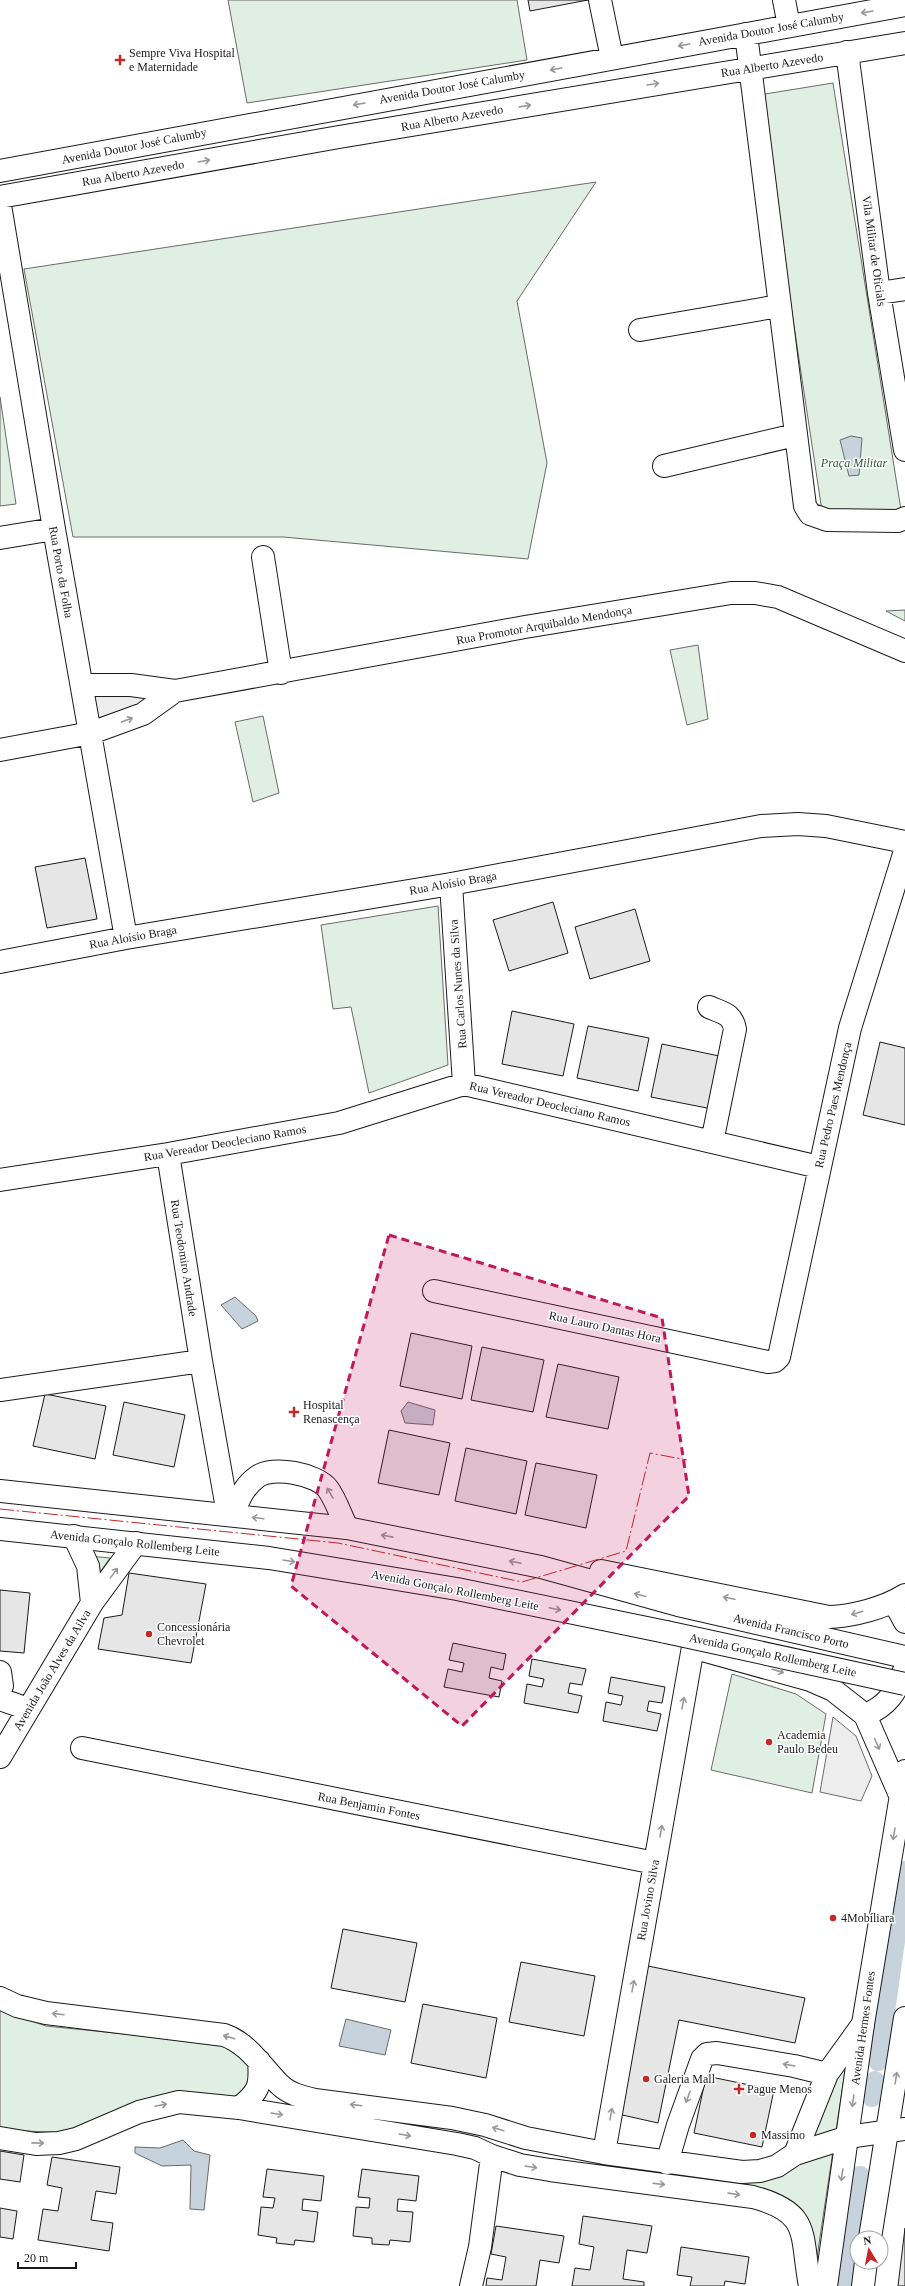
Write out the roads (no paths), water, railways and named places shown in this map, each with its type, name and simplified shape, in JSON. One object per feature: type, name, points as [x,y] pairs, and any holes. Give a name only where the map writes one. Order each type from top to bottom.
[{"type":"street","points":[[600,0],[612,58]]},
{"type":"street","points":[[784,0],[788,26]]},
{"type":"street","name":"Avenida Doutor José Calumby","points":[[0,171],[905,5]]},
{"type":"street","points":[[746,34],[805,506],[810,514],[827,520],[898,520],[905,518]]},
{"type":"street","name":"Rua Alberto Azevedo","points":[[0,197],[340,137],[905,43]]},
{"type":"street","name":"Vila Militar de Oficials","points":[[847,52],[879,293],[905,450]]},
{"type":"street","points":[[334,109],[340,137]]},
{"type":"street","points":[[48,162],[51,188]]},
{"type":"street","name":"Rua Porto da Folha","points":[[0,205],[54,529],[126,938]]},
{"type":"street","points":[[879,293],[905,289]]},
{"type":"street","points":[[640,330],[779,306]]},
{"type":"street","points":[[664,466],[795,435]]},
{"type":"street","points":[[0,538],[54,529]]},
{"type":"street","points":[[263,557],[281,673]]},
{"type":"street","name":"Rua Promotor Arquibaldo Mendonça","points":[[82,686],[131,685],[174,691],[281,673],[526,627],[731,593],[755,593],[778,596],[905,651]]},
{"type":"street","name":"Rua Promotor Arquibaldo Mendonça","points":[[0,750],[90,733],[143,714],[174,691]]},
{"type":"street","name":"Rua Aloísio Braga","points":[[0,962],[126,938],[451,884],[761,826],[798,824],[826,826],[905,842]]},
{"type":"street","name":"Rua Pedro Paes Mendonça","points":[[775,1361],[779,1357],[850,1028],[905,851]]},
{"type":"street","name":"Rua Carlos Nunes da Silva","points":[[451,884],[464,1084]]},
{"type":"street","points":[[709,1007],[728,1015],[733,1020],[735,1029],[712,1142]]},
{"type":"street","name":"Rua Vereador Deocleciano Ramos","points":[[0,1180],[168,1154],[339,1123],[464,1084],[819,1167]]},
{"type":"street","name":"Rua Teodomiro Andrade","points":[[168,1154],[201,1361],[230,1515]]},
{"type":"street","name":"Rua Lauro Dantas Hora","points":[[434,1291],[760,1361],[775,1361]]},
{"type":"street","points":[[0,1390],[201,1361]]},
{"type":"street","points":[[230,1515],[242,1491],[258,1475],[282,1471],[311,1477],[328,1488],[347,1528]]},
{"type":"street","points":[[0,1491],[347,1528],[541,1568],[586,1568],[608,1572],[829,1617],[846,1616],[900,1598],[905,1622]]},
{"type":"street","name":"Avenida Gonçalo Rollemberg Leite","points":[[0,1529],[269,1558],[457,1589],[666,1632],[905,1684]]},
{"type":"street","name":"Avenida João Alves da Ailva","points":[[74,1536],[88,1566],[92,1603]]},
{"type":"street","name":"Avenida João Alves da Ailva","points":[[0,1757],[92,1603],[136,1543]]},
{"type":"street","name":"Avenida Francisco Porto","points":[[541,1568],[678,1605],[905,1657]]},
{"type":"street","points":[[579,1614],[810,1680],[833,1690],[864,1715],[900,1795]]},
{"type":"street","name":"Rua Jovino Silva","points":[[604,2153],[693,1647]]},
{"type":"street","points":[[864,1715],[881,1708],[889,1700],[895,1691],[905,1668]]},
{"type":"street","points":[[0,1672],[2,1686],[0,1690]]},
{"type":"street","points":[[0,1699],[28,1709]]},
{"type":"street","name":"Rua Benjamin Fontes","points":[[82,1748],[655,1863]]},
{"type":"street","name":"Avenida Hermes Fontes","points":[[826,2286],[863,2024],[905,1771]]},
{"type":"street","points":[[0,1998],[17,2006],[46,2013],[224,2035],[235,2038],[280,2085],[296,2096],[315,2100],[452,2118],[485,2125],[526,2138],[667,2163],[742,2172],[760,2171],[777,2166],[795,2154],[848,2137],[896,2130]]},
{"type":"street","points":[[872,2230],[896,2130],[905,2018]]},
{"type":"street","points":[[795,2154],[827,2074],[863,2024]]},
{"type":"street","points":[[667,2163],[699,2067],[707,2054],[717,2053],[827,2074]]},
{"type":"street","points":[[239,2108],[254,2096],[259,2087],[260,2078],[258,2061]]},
{"type":"street","points":[[0,2138],[36,2144],[59,2143],[88,2134],[139,2112],[179,2102],[239,2108],[457,2144],[475,2148],[492,2156],[520,2165],[759,2199],[778,2205],[793,2215],[800,2228],[810,2286]]},
{"type":"street","points":[[471,2286],[480,2247],[492,2156]]},
{"type":"street","points":[[696,2189],[698,2167]]},
{"type":"street","points":[[863,2286],[865,2270]]},
{"type":"waterway","points":[[878,2061],[905,1871]]},
{"type":"waterway","points":[[872,2097],[875,2081]]},
{"type":"waterway","points":[[843,2286],[860,2176]]},
{"type":"place","name":"Sempre Viva Hospital e Maternidade","points":[[120,60]]},
{"type":"place","name":"Hospital Renascença","points":[[294,1412]]},
{"type":"place","name":"Concessionária Chevrolet","points":[[149,1634]]},
{"type":"place","name":"Academia Paulo Bedeu","points":[[769,1742]]},
{"type":"place","name":"4Mobíliara","points":[[833,1918]]},
{"type":"place","name":"Galeria Mall","points":[[646,2079]]},
{"type":"place","name":"Pague Menos","points":[[739,2089]]},
{"type":"place","name":"Massimo","points":[[753,2135]]},
{"type":"park label","name":"Praça Militar","points":[[854,463]]}]
